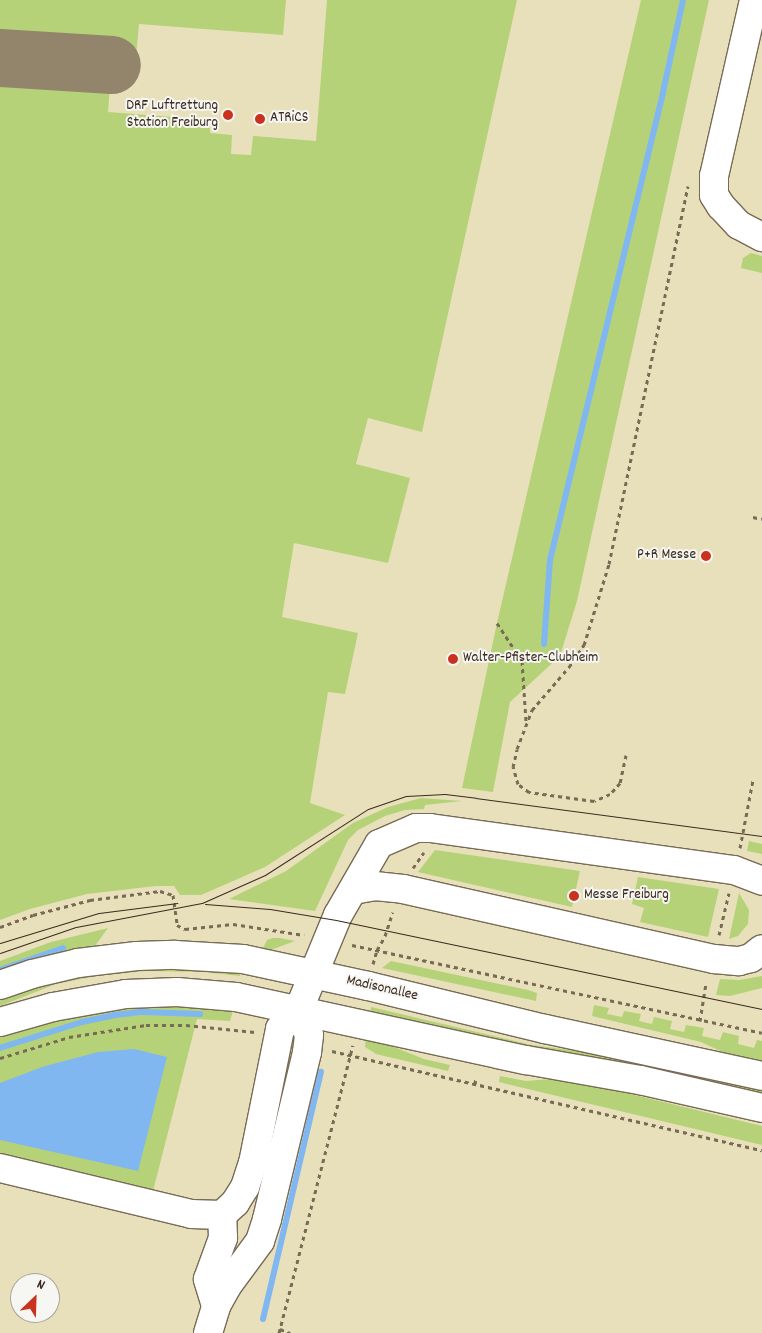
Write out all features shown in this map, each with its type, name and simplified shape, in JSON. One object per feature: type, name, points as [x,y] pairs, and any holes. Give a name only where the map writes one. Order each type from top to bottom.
[{"type":"main road","points":[[754,0],[714,176],[714,195],[721,206],[739,225],[762,237]]},
{"type":"main road","points":[[0,1168],[191,1214],[222,1215],[235,1203],[244,1187],[253,1163],[280,1029],[299,1009],[338,915],[379,844],[416,828],[430,828],[734,870],[762,881]]},
{"type":"main road","points":[[353,890],[375,886],[404,889],[714,959],[739,960],[751,958],[762,949]]},
{"type":"main road","name":"Madisonallee","points":[[0,985],[32,974],[78,963],[146,956],[234,958],[260,961],[762,1076]]},
{"type":"main road","points":[[0,1022],[62,1005],[126,994],[214,994],[299,1009],[486,1052],[640,1080],[762,1108]]},
{"type":"main road","points":[[208,1333],[216,1306],[226,1286],[260,1241],[267,1219],[307,1052],[309,1035],[299,1009]]},
{"type":"main road","points":[[216,1306],[208,1279],[224,1238],[222,1215]]},
{"type":"path","points":[[626,755],[620,783],[610,794],[594,801],[529,792],[518,784],[513,767],[526,723],[532,710],[569,667],[584,645],[609,564],[674,246]]},
{"type":"path","points":[[753,517],[762,518]]},
{"type":"path","points":[[497,623],[522,661],[526,723]]},
{"type":"path","points":[[718,939],[753,780]]},
{"type":"path","points":[[412,870],[425,850]]},
{"type":"path","points":[[0,927],[33,915],[90,900],[160,891],[173,895],[177,925],[185,929],[233,924],[327,940],[762,1033]]},
{"type":"path","points":[[373,965],[377,950],[392,918]]},
{"type":"path","points":[[0,1058],[69,1037],[146,1025],[186,1025],[257,1032]]},
{"type":"path","points":[[322,1048],[762,1150]]},
{"type":"path","points":[[290,1333],[280,1331],[349,1055]]},
{"type":"path","points":[[475,1084],[476,1077]]},
{"type":"green space","points":[[0,0],[286,0],[283,35],[139,24],[136,57],[0,47]]},
{"type":"green space","points":[[327,0],[517,0],[422,432],[368,418],[356,464],[410,478],[388,563],[294,543],[282,617],[358,633],[345,694],[328,692],[310,803],[345,815],[265,867],[201,895],[180,895],[174,886],[156,886],[87,894],[30,909],[0,920],[0,62],[111,70],[108,112],[185,118],[185,126],[210,128],[210,133],[232,135],[231,154],[251,155],[253,136],[316,141]]},
{"type":"green space","points":[[641,0],[709,0],[577,601],[560,656],[510,702],[493,792],[462,788],[497,623]]},
{"type":"green space","points":[[751,253],[762,256],[762,273],[741,268],[743,258]]},
{"type":"green space","points":[[421,798],[462,801],[425,805],[424,809],[405,810],[385,816],[358,830],[348,840],[315,911],[229,899],[286,871],[353,823],[388,807]]},
{"type":"green space","points":[[749,841],[762,844],[762,854],[747,851]]},
{"type":"green space","points":[[435,850],[580,871],[572,907],[418,872]]},
{"type":"green space","points":[[638,877],[719,889],[708,937],[640,922],[644,908],[632,904]]},
{"type":"green space","points":[[739,893],[749,910],[748,924],[738,936],[729,939]]},
{"type":"green space","points":[[108,928],[92,950],[0,973],[0,961],[51,942]]},
{"type":"green space","points":[[273,938],[295,941],[271,950],[262,950],[267,940]]},
{"type":"green space","points":[[391,961],[528,990],[537,993],[536,1001],[382,968]]},
{"type":"green space","points":[[147,965],[241,970],[240,976],[203,972],[147,971],[97,976],[56,984],[0,1006],[0,997],[26,986]]},
{"type":"green space","points":[[762,976],[762,988],[730,996],[716,995],[720,979],[739,980]]},
{"type":"green space","points":[[177,1004],[234,1007],[230,1021],[197,1019],[153,1191],[0,1153],[0,1037],[96,1009]]},
{"type":"green space","points":[[594,1005],[609,1008],[607,1014],[622,1017],[624,1011],[641,1014],[639,1021],[652,1024],[654,1017],[672,1021],[670,1029],[684,1032],[686,1025],[704,1028],[702,1036],[720,1040],[723,1032],[739,1036],[738,1044],[754,1048],[757,1040],[762,1041],[762,1064],[731,1056],[701,1042],[592,1016]]},
{"type":"green space","points":[[371,1007],[532,1045],[614,1056],[762,1089],[762,1094],[553,1054],[370,1014]]},
{"type":"green space","points":[[366,1036],[424,1059],[450,1065],[448,1071],[376,1054],[365,1047]]},
{"type":"green space","points":[[500,1076],[526,1081],[565,1078],[762,1126],[762,1145],[499,1082]]},
{"type":"water","points":[[134,1049],[167,1057],[138,1171],[0,1140],[0,1083],[42,1067],[98,1052]]},
{"type":"waterway","points":[[544,644],[550,560],[663,92],[683,0]]},
{"type":"waterway","points":[[0,970],[63,948]]},
{"type":"waterway","points":[[0,1048],[82,1022],[116,1015],[142,1012],[200,1014]]},
{"type":"waterway","points":[[263,1319],[321,1072]]},
{"type":"taxiway","points":[[0,58],[112,65]]},
{"type":"tram line","points":[[0,953],[76,927],[202,903],[265,875],[368,809],[406,796],[445,794],[762,836]]},
{"type":"tram line","points":[[0,943],[99,913],[177,903]]},
{"type":"tram line","points":[[205,904],[270,909],[336,920],[762,1009]]},
{"type":"place","name":"DRF Luftrettung Station Freiburg","points":[[228,115]]},
{"type":"place","name":"ATRiCS","points":[[260,119]]},
{"type":"place","name":"P+R Messe","points":[[706,556]]},
{"type":"place","name":"Walter-Pfister-Clubheim","points":[[453,659]]},
{"type":"place","name":"Messe Freiburg","points":[[574,896]]}]
